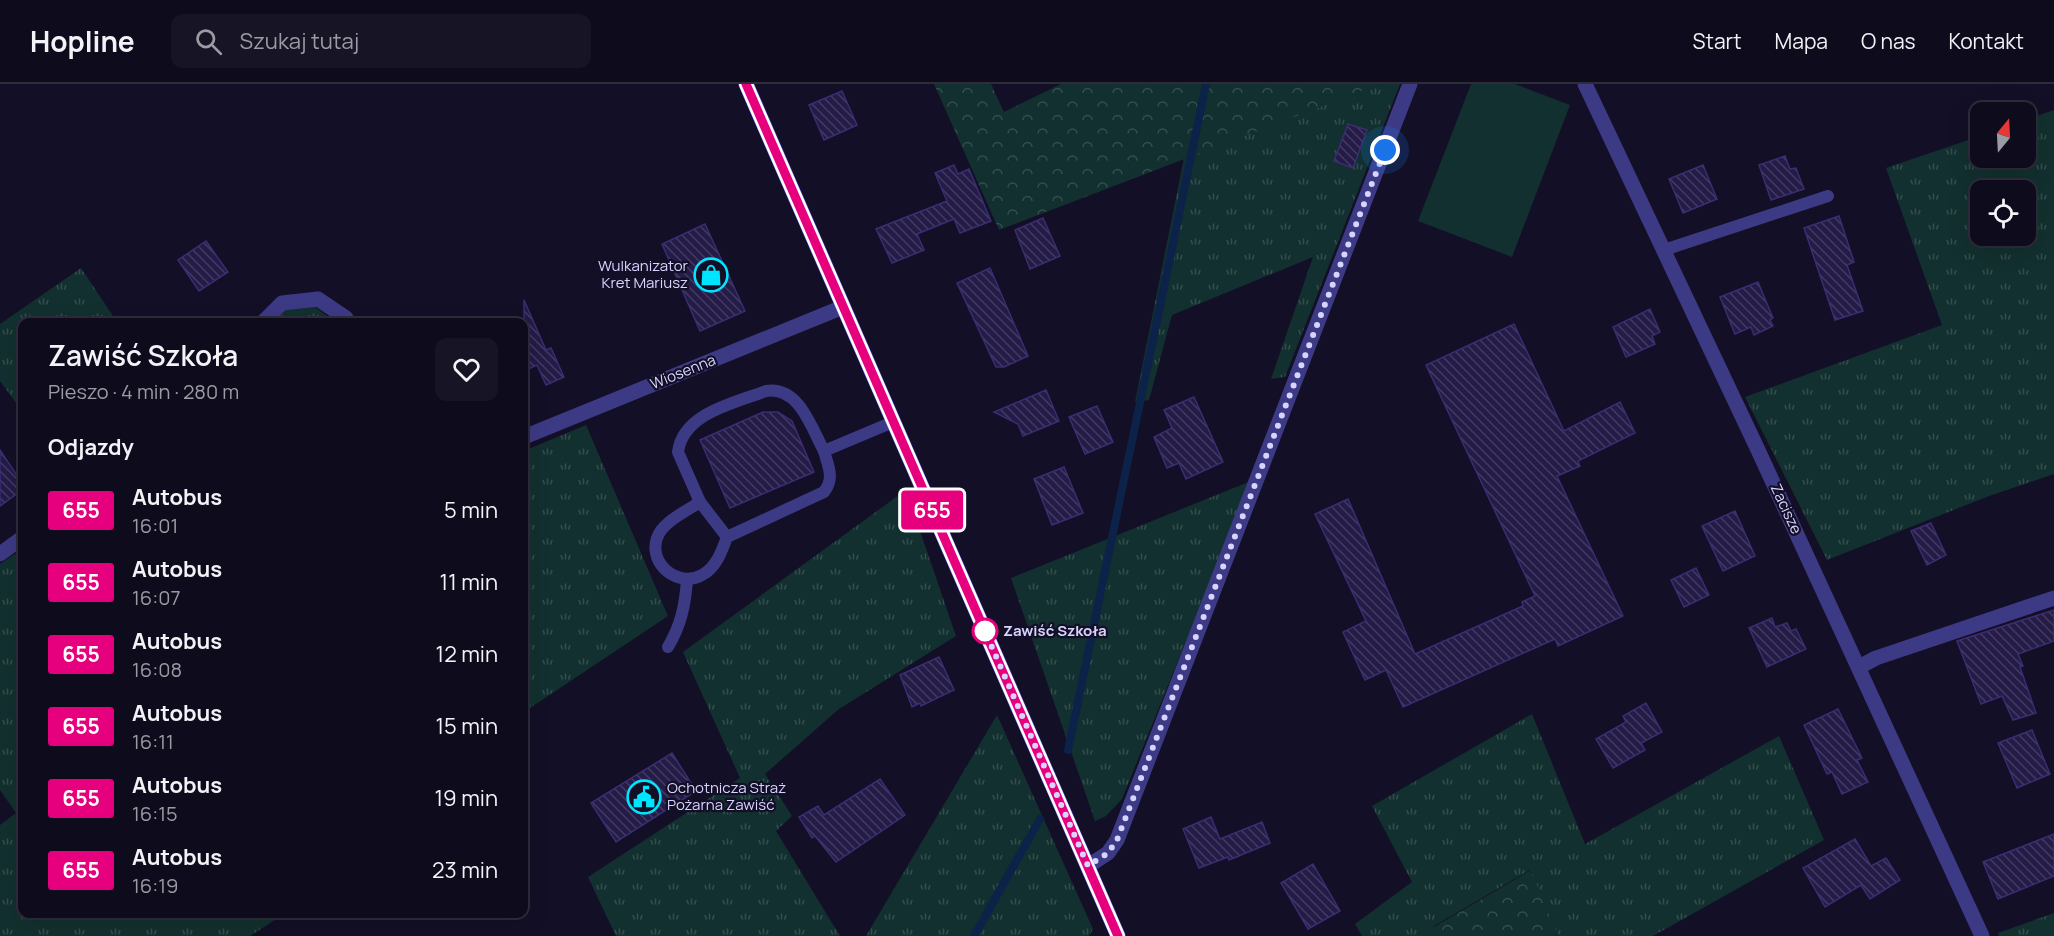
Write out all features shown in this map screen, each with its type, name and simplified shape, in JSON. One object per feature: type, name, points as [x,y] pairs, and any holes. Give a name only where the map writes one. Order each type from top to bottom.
[{"type":"main road","points":[[746,84],[1118,936]]},
{"type":"street","points":[[1088,866],[1108,853],[1117,840],[1410,84]]},
{"type":"street","name":"Zacisze","points":[[1585,84],[1859,667],[1982,936]]},
{"type":"street","points":[[267,318],[282,303],[318,299],[346,318]]},
{"type":"street","name":"Wiosenna","points":[[528,435],[843,307]]},
{"type":"street","points":[[0,554],[18,541]]},
{"type":"street","points":[[1859,667],[1876,658],[2054,598]]},
{"type":"lane","points":[[1664,250],[1828,196]]},
{"type":"lane","points":[[700,502],[668,524],[657,536],[655,548],[660,564],[670,575],[687,580],[704,575],[718,560],[728,537],[824,492],[830,485],[831,476],[824,451],[802,410],[786,392],[777,389],[766,391],[723,408],[691,425],[679,442],[678,452],[700,502],[728,537]]},
{"type":"lane","points":[[824,451],[893,422]]},
{"type":"lane","points":[[668,647],[680,626],[685,608],[687,580]]},
{"type":"green space","points":[[934,84],[991,84],[1004,112],[1061,84],[1380,84],[999,230]]},
{"type":"green space","points":[[1380,84],[1400,84],[1285,377],[1271,379],[1313,257],[1172,315],[1149,400],[1135,402],[1184,158]]},
{"type":"green space","points":[[1471,84],[1515,84],[1570,105],[1512,257],[1418,221]]},
{"type":"green space","points":[[2054,110],[2054,474],[1989,496],[1827,560],[1745,397],[1942,325],[1886,168],[1970,139],[1970,168],[2036,168],[2036,116]]},
{"type":"green space","points":[[81,268],[114,318],[18,318],[18,406],[0,381],[0,324]]},
{"type":"green space","points":[[311,304],[330,318],[275,318],[283,310]]},
{"type":"green space","points":[[586,425],[668,616],[528,709],[528,449]]},
{"type":"green space","points":[[1251,481],[1122,799],[1106,816],[1095,821],[1011,578]]},
{"type":"green space","points":[[906,490],[956,636],[839,709],[765,774],[792,816],[776,831],[840,936],[616,936],[588,877],[740,778],[683,652]]},
{"type":"green space","points":[[18,552],[18,918],[278,918],[250,936],[0,936],[0,825],[16,813],[0,790],[0,564]]},
{"type":"green space","points":[[1532,714],[1585,844],[1779,736],[1824,840],[1653,936],[1558,936],[1530,870],[1434,926],[1440,936],[1362,936],[1355,924],[1412,882],[1372,806]]},
{"type":"green space","points":[[997,715],[1093,929],[1089,936],[866,936]]},
{"type":"green space","points":[[1531,870],[1558,936],[1440,936],[1434,927]]},
{"type":"green space","points":[[2054,913],[2054,936],[1999,936],[1998,933]]},
{"type":"building","points":[[842,91],[857,125],[824,140],[809,105]]},
{"type":"building","points":[[1348,124],[1367,130],[1353,168],[1334,161]]},
{"type":"building","points":[[1785,156],[1790,169],[1796,168],[1804,189],[1771,200],[1759,165]]},
{"type":"building","points":[[954,165],[958,174],[969,169],[991,221],[960,233],[954,219],[917,234],[924,250],[892,263],[876,229],[947,201],[935,173]]},
{"type":"building","points":[[1703,165],[1717,199],[1683,213],[1669,179]]},
{"type":"building","points":[[1839,216],[1854,262],[1847,265],[1863,311],[1835,320],[1804,228]]},
{"type":"building","points":[[1043,218],[1060,256],[1030,269],[1015,230]]},
{"type":"building","points":[[705,224],[745,311],[700,331],[662,244]]},
{"type":"building","points":[[206,241],[228,272],[199,291],[178,260]]},
{"type":"building","points":[[990,268],[1028,356],[1004,367],[996,367],[957,283]]},
{"type":"building","points":[[1758,282],[1773,318],[1770,320],[1773,326],[1754,335],[1751,327],[1735,334],[1720,297]]},
{"type":"building","points":[[524,300],[546,350],[551,348],[564,377],[546,385],[537,365],[528,369],[528,318],[524,318]]},
{"type":"building","points":[[1650,309],[1660,332],[1652,336],[1655,344],[1626,357],[1613,327]]},
{"type":"building","points":[[1514,324],[1564,431],[1620,402],[1635,433],[1578,461],[1580,466],[1557,476],[1623,616],[1558,646],[1555,639],[1403,707],[1386,670],[1365,680],[1343,632],[1366,621],[1315,514],[1348,499],[1415,654],[1523,606],[1522,602],[1535,596],[1426,365]]},
{"type":"building","points":[[1046,390],[1059,421],[1023,436],[1018,424],[994,412]]},
{"type":"building","points":[[1194,397],[1223,462],[1186,479],[1179,463],[1167,468],[1154,437],[1172,428],[1164,410]]},
{"type":"building","points":[[1097,406],[1113,442],[1085,454],[1069,417]]},
{"type":"building","points":[[763,412],[778,412],[792,421],[814,472],[730,508],[700,440]]},
{"type":"building","points":[[0,450],[18,477],[18,493],[0,506]]},
{"type":"building","points":[[1064,467],[1083,513],[1052,525],[1034,479]]},
{"type":"building","points":[[1735,511],[1755,556],[1723,571],[1702,526]]},
{"type":"building","points":[[1931,523],[1946,555],[1927,565],[1911,531]]},
{"type":"building","points":[[1696,568],[1709,595],[1684,607],[1671,580]]},
{"type":"building","points":[[2054,610],[2054,641],[2018,654],[2023,666],[2020,667],[2036,713],[2013,720],[2002,696],[1981,704],[1957,641]]},
{"type":"building","points":[[1772,618],[1775,627],[1787,623],[1791,631],[1796,629],[1806,649],[1767,667],[1749,628]]},
{"type":"building","points":[[939,657],[954,690],[921,706],[920,703],[912,707],[900,675]]},
{"type":"building","points":[[1646,703],[1662,732],[1641,743],[1645,750],[1613,768],[1596,739],[1626,722],[1623,716]]},
{"type":"building","points":[[1838,709],[1862,758],[1857,760],[1868,782],[1842,794],[1832,772],[1827,774],[1804,725]]},
{"type":"building","points":[[2032,730],[2050,774],[2017,788],[1998,743]]},
{"type":"building","name":"Ochotnicza Straż Pożarna Zawiść","points":[[672,753],[696,791],[616,842],[591,803]]},
{"type":"building","points":[[880,779],[905,815],[836,862],[815,836],[812,838],[799,817],[818,806],[824,815]]},
{"type":"building","points":[[1211,817],[1220,839],[1262,822],[1270,843],[1229,860],[1228,857],[1199,868],[1183,829]]},
{"type":"building","points":[[2054,834],[2054,876],[1998,899],[1983,862]]},
{"type":"building","points":[[1855,839],[1871,866],[1886,858],[1900,880],[1870,899],[1861,885],[1825,907],[1803,868]]},
{"type":"building","points":[[1313,864],[1340,911],[1308,929],[1281,883]]},
{"type":"waterway","points":[[1068,750],[1206,84]]},
{"type":"waterway","points":[[974,936],[1040,819]]},
{"type":"bus line","name":"655","points":[[746,84],[1118,936]]},
{"type":"place","name":"Wulkanizator Kret Mariusz","points":[[711,275]]},
{"type":"place","name":"Zawiść Szkoła","points":[[985,631]]},
{"type":"place","name":"Ochotnicza Straż Pożarna Zawiść","points":[[644,797]]},
{"type":"route","points":[[985,631],[984,629],[1088,866],[1108,853],[1117,840],[1385,150]]}]
